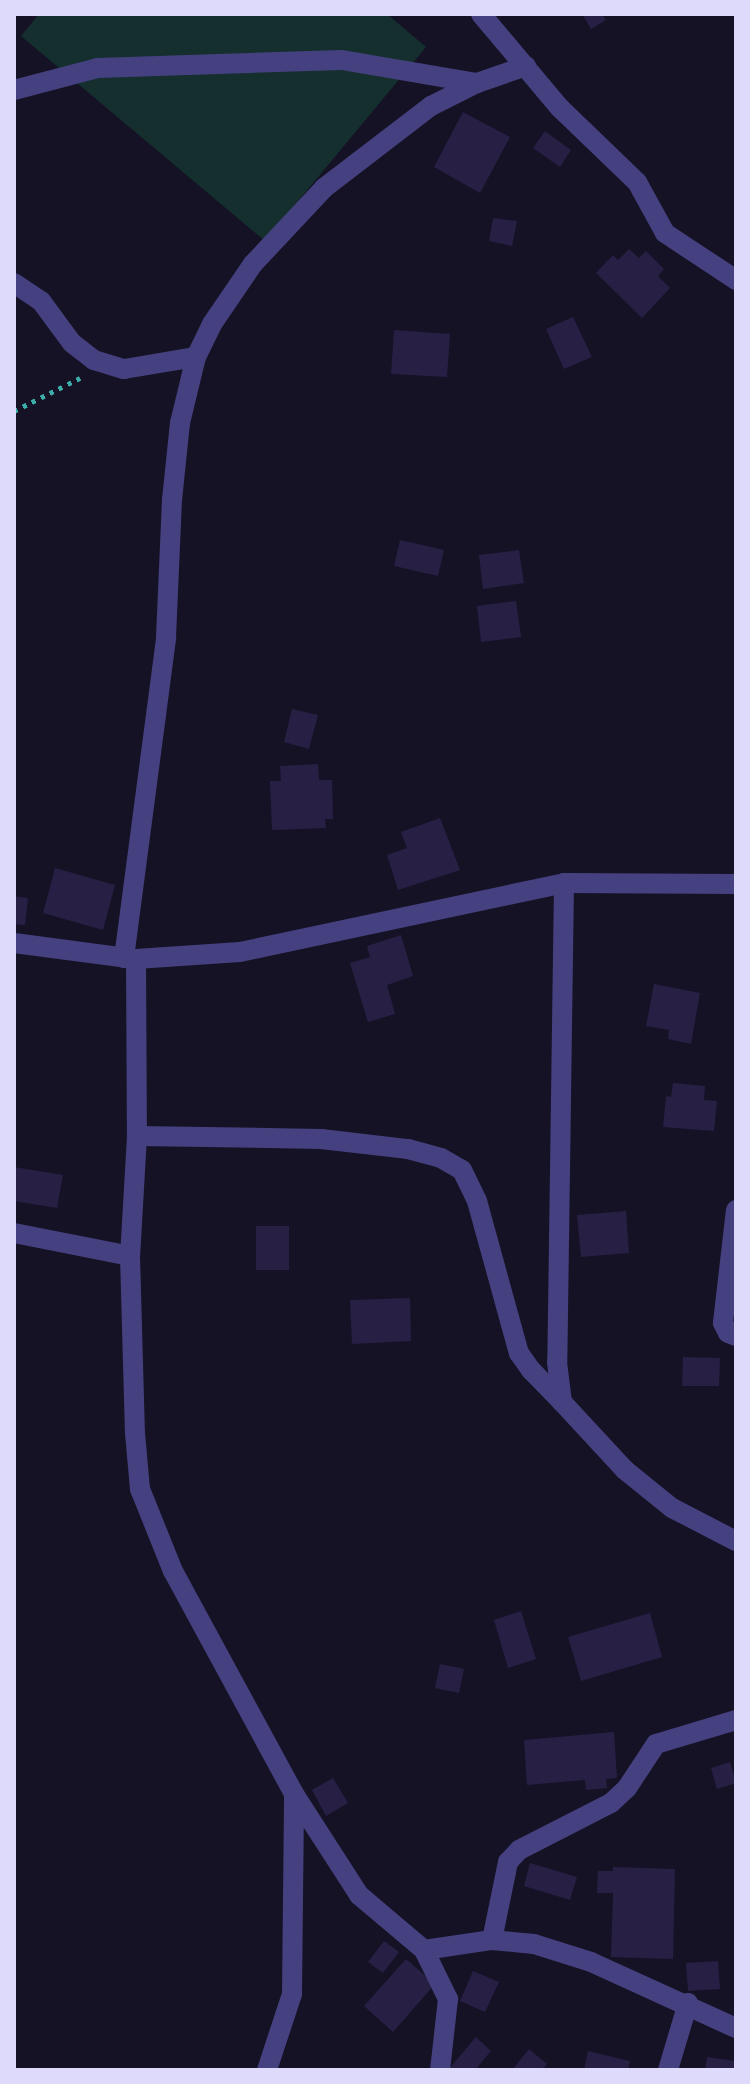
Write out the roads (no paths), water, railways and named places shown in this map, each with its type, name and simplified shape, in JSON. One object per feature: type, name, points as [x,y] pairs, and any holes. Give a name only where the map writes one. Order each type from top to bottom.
[{"type":"street","points":[[491,18],[560,108],[637,182],[665,233],[736,280]]},
{"type":"street","points":[[14,90],[98,68],[342,60],[477,83]]},
{"type":"street","points":[[440,2070],[448,1999],[424,1950],[359,1895],[294,1794],[173,1571],[140,1489],[130,1256],[137,1136],[130,958],[166,637],[172,500],[180,423],[196,357],[212,324],[253,264],[324,188],[431,106],[477,83],[526,66]]},
{"type":"street","points":[[14,283],[41,301],[72,343],[94,360],[124,369],[196,357]]},
{"type":"street","points":[[562,1402],[557,1331],[564,883]]},
{"type":"street","points":[[14,943],[130,958],[240,952],[564,883],[736,884]]},
{"type":"street","points":[[137,1136],[321,1139],[408,1149],[441,1158],[462,1170],[477,1201],[519,1353],[531,1370],[625,1470],[672,1508],[736,1541]]},
{"type":"street","points":[[736,1210],[723,1323],[728,1333],[736,1336]]},
{"type":"street","points":[[14,1233],[130,1256]]},
{"type":"street","points":[[492,1940],[508,1862],[519,1850],[611,1803],[627,1788],[656,1744],[736,1720]]},
{"type":"street","points":[[267,2070],[292,1994],[294,1794]]},
{"type":"street","points":[[424,1950],[492,1940],[534,1944],[591,1962],[688,2003],[736,2028]]},
{"type":"street","points":[[668,2070],[688,2003]]}]
